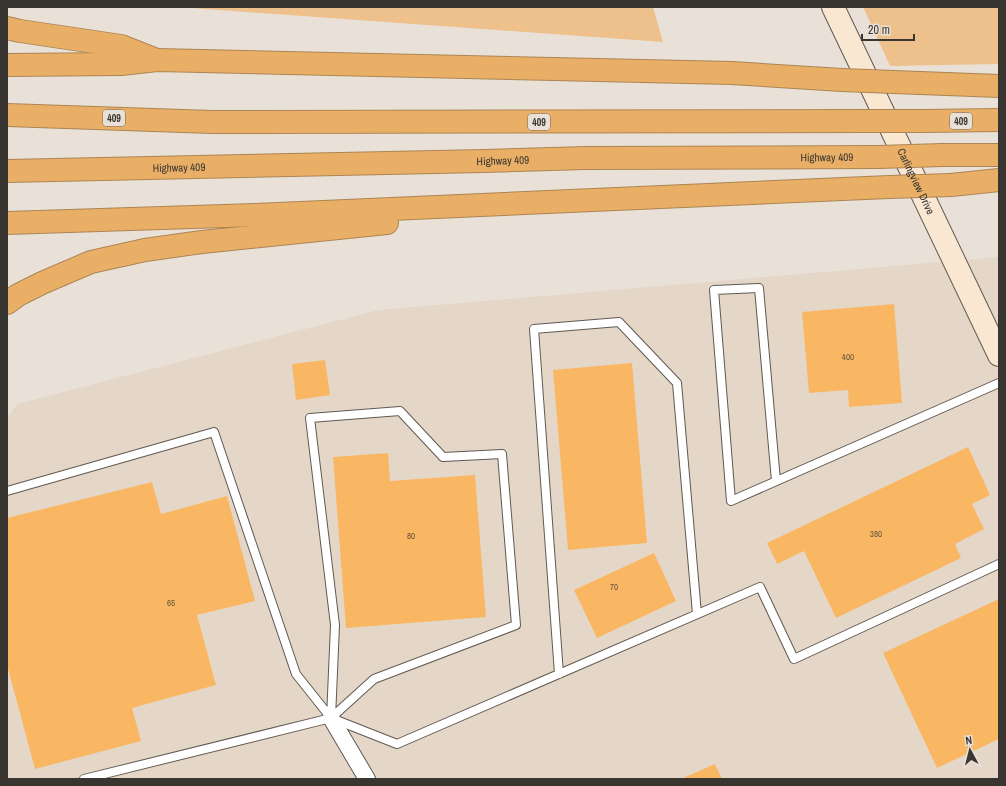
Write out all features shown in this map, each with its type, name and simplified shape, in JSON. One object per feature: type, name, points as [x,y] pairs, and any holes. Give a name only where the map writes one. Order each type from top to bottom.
[{"type":"highway","points":[[7,28],[121,46],[157,60]]},
{"type":"highway","points":[[7,65],[121,64],[157,60],[732,73],[842,80],[999,86]]},
{"type":"highway","name":"409","points":[[7,115],[212,122],[867,122],[999,120]]},
{"type":"highway","name":"Highway 409","points":[[7,171],[586,158],[999,155]]},
{"type":"highway","points":[[7,223],[255,215],[609,200],[951,185],[999,180]]},
{"type":"highway","points":[[7,303],[18,295],[91,262],[145,250],[218,240],[609,200]]},
{"type":"main road","name":"Carlingview Drive","points":[[833,7],[999,355]]},
{"type":"street","points":[[332,718],[366,779]]},
{"type":"lane","points":[[776,481],[759,288],[714,290],[731,501],[999,383]]},
{"type":"lane","points":[[559,674],[534,329],[619,322],[676,383],[697,614]]},
{"type":"lane","points":[[84,779],[332,718],[374,679],[516,625],[502,454],[442,457],[400,411],[310,418],[335,625],[332,718]]},
{"type":"lane","points":[[7,491],[214,432],[296,674],[332,718],[397,744],[760,587],[794,660],[999,564]]},
{"type":"shaded area","points":[[177,7],[653,7],[663,42]]},
{"type":"shaded area","points":[[863,7],[999,7],[999,64],[890,66]]},
{"type":"shaded area","points":[[999,257],[999,779],[7,779],[7,418],[17,404],[378,310]]},
{"type":"building","points":[[894,304],[902,403],[849,407],[848,390],[809,393],[802,312]]},
{"type":"building","points":[[325,360],[330,395],[296,400],[292,364]]},
{"type":"building","points":[[632,363],[647,543],[568,550],[553,370]]},
{"type":"building","points":[[968,447],[990,495],[972,504],[984,529],[955,544],[961,558],[836,618],[804,551],[777,564],[767,543]]},
{"type":"building","points":[[388,453],[390,481],[475,475],[486,617],[346,628],[333,457]]},
{"type":"building","points":[[152,482],[161,514],[227,496],[255,601],[197,615],[216,685],[132,708],[141,741],[35,769],[7,665],[7,518]]},
{"type":"building","points":[[654,553],[676,601],[597,638],[574,590]]},
{"type":"building","points":[[999,599],[999,739],[937,768],[883,653]]},
{"type":"building","points":[[715,764],[722,779],[681,779]]}]
